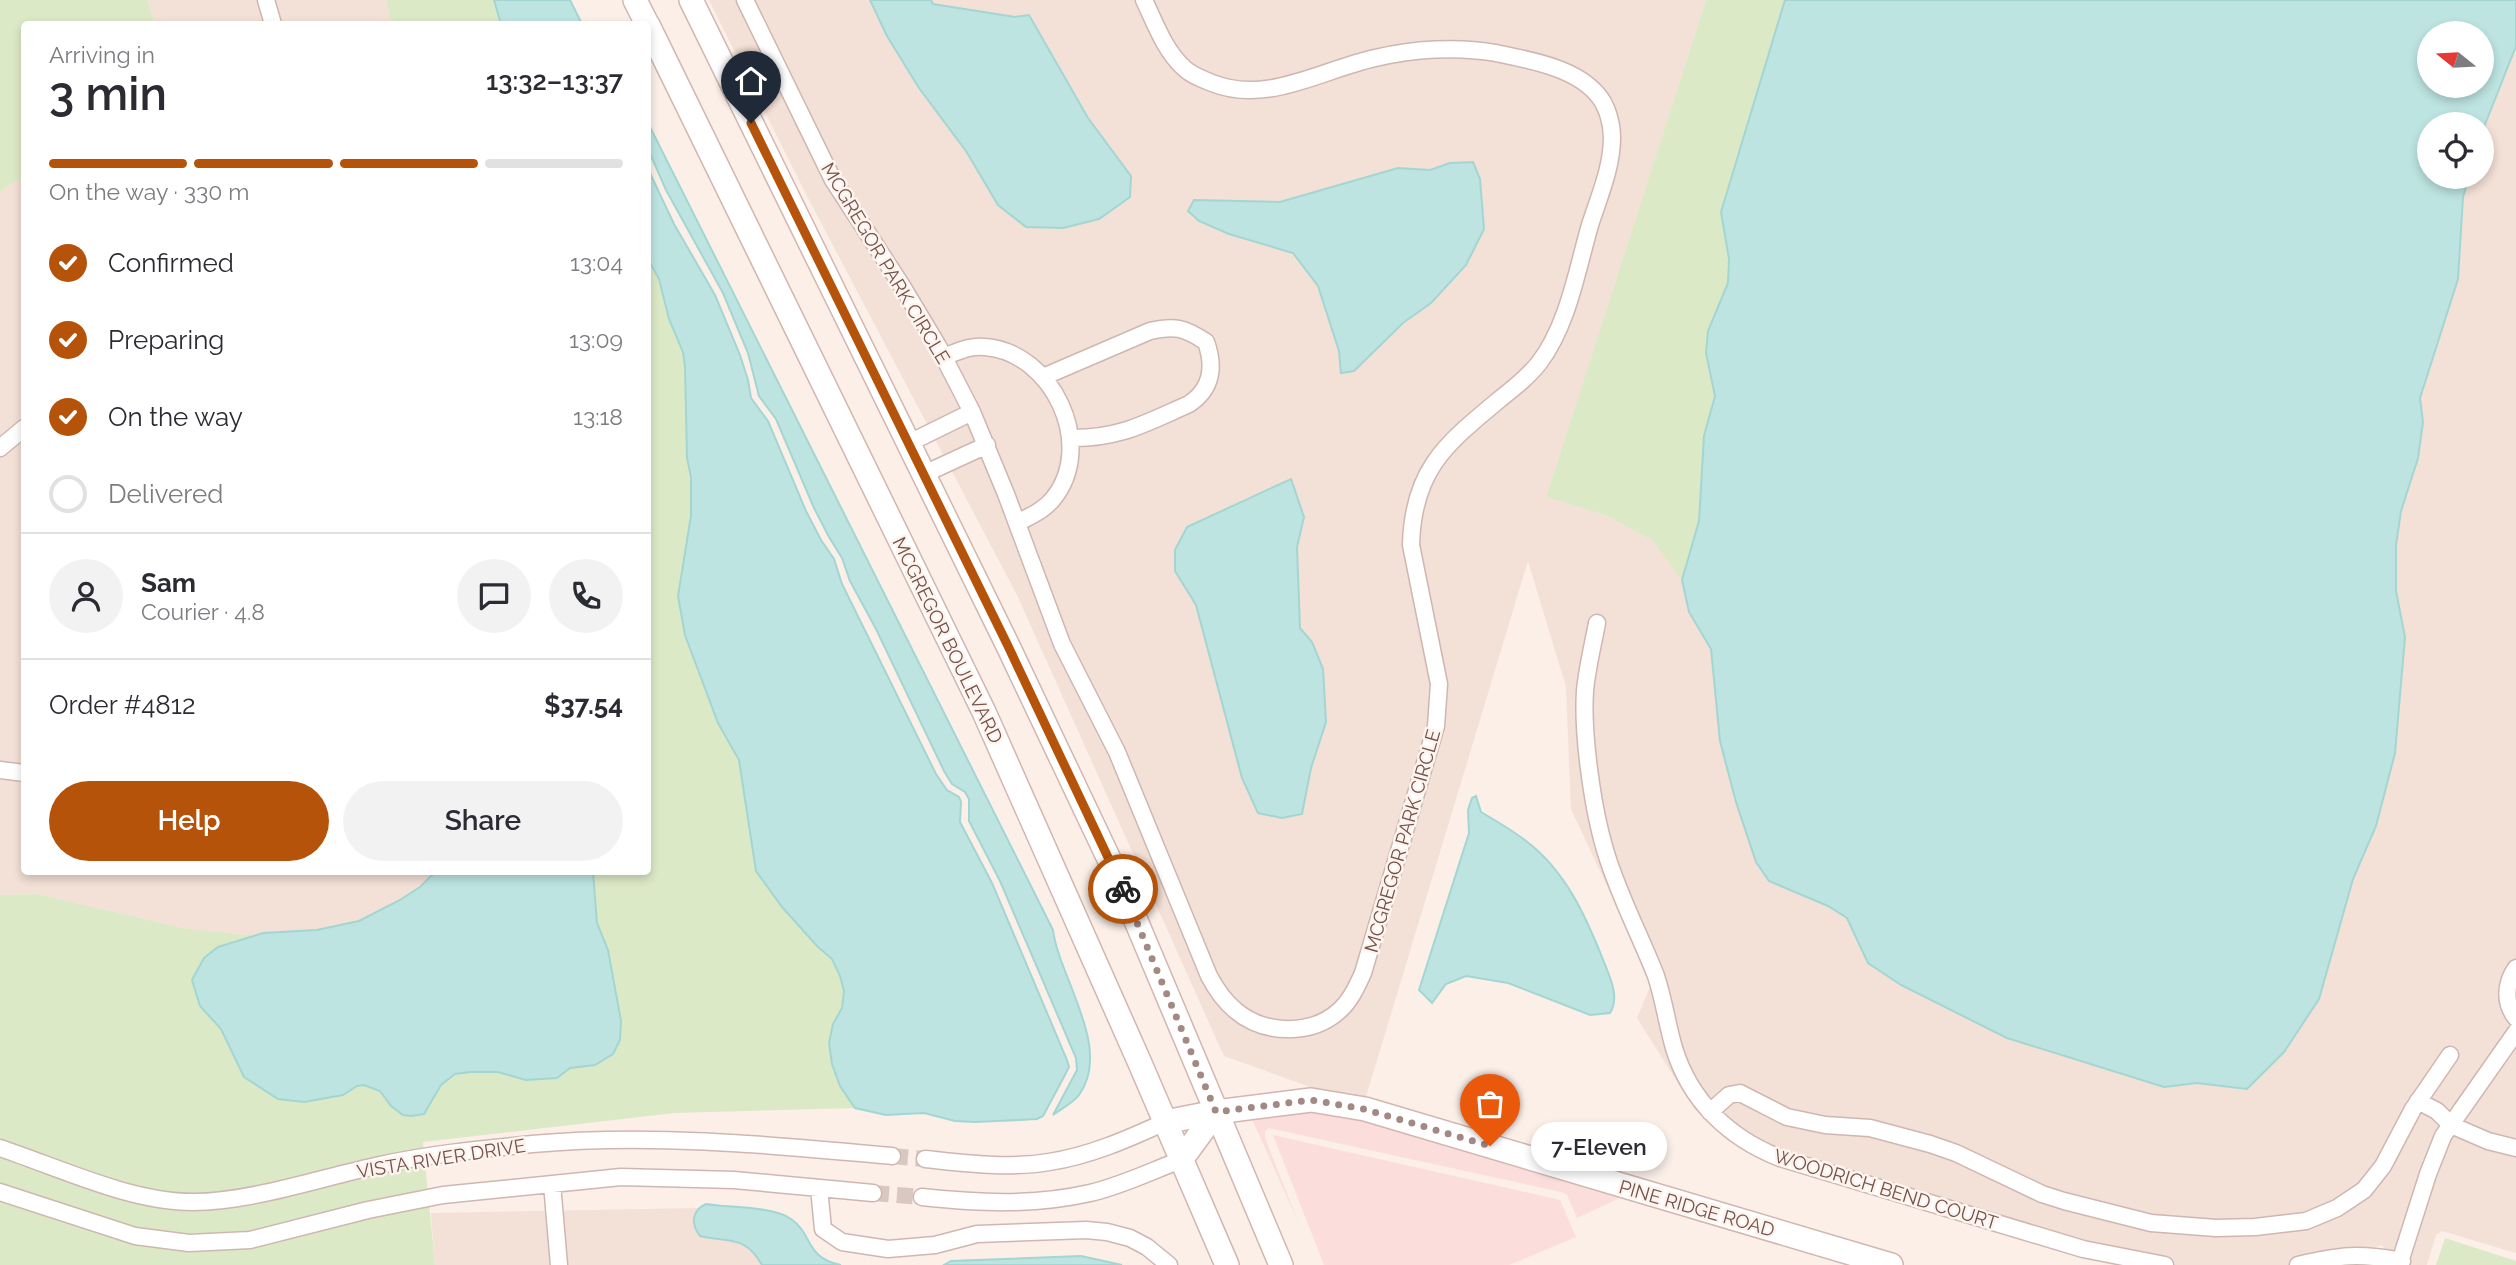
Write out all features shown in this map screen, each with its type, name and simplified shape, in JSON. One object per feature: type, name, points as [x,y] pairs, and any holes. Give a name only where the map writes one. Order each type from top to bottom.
[{"type":"main road","name":"MCGREGOR BOULEVARD","points":[[635,0],[645,21]]},
{"type":"main road","points":[[691,0],[924,474],[1118,878],[1282,1265]]},
{"type":"main road","name":"MCGREGOR BOULEVARD","points":[[651,33],[984,712],[1227,1265]]},
{"type":"main road","name":"PINE RIDGE ROAD","points":[[1165,1122],[1216,1112],[1311,1100],[1364,1109],[1891,1265]]},
{"type":"main road","points":[[1181,1160],[1216,1112]]},
{"type":"street","points":[[266,0],[272,21]]},
{"type":"street","name":"MCGREGOR PARK CIRCLE","points":[[745,0],[833,180],[902,286],[972,412],[1062,644],[1116,752],[1209,976],[1236,1012],[1258,1024],[1276,1029],[1298,1029],[1320,1023],[1340,1010],[1363,973],[1436,726],[1438,684],[1411,545],[1411,522],[1422,481],[1435,460],[1466,428],[1524,380],[1550,345],[1566,305],[1610,157],[1612,136],[1609,114],[1598,94],[1582,81],[1559,69],[1470,50],[1421,50],[1375,57],[1285,86],[1263,90],[1243,91],[1221,87],[1185,69],[1170,52],[1144,0]]},
{"type":"street","points":[[1043,377],[1150,331],[1167,327],[1181,328],[1206,342],[1211,356],[1211,372],[1199,398],[1126,432],[1095,438],[1070,438]]},
{"type":"street","points":[[943,357],[971,347],[985,346],[1003,350],[1023,359],[1043,377],[1061,405],[1069,426],[1068,466],[1054,498],[1040,512],[1017,523]]},
{"type":"street","points":[[908,443],[972,412]]},
{"type":"street","points":[[0,448],[21,430]]},
{"type":"street","points":[[924,474],[987,445]]},
{"type":"street","name":"WOODRICH BEND COURT","points":[[1597,623],[1585,689],[1585,712],[1598,822],[1614,876],[1663,998],[1679,1063],[1690,1086],[1710,1112],[1737,1137],[1780,1158],[2082,1249],[2165,1265]]},
{"type":"street","points":[[0,770],[21,773]]},
{"type":"street","points":[[2516,968],[2508,981],[2506,993],[2508,1005],[2516,1018]]},
{"type":"street","points":[[2298,1265],[2337,1255],[2356,1254],[2401,1264],[2428,1174],[2443,1136],[2516,1032]]},
{"type":"street","points":[[1710,1112],[1729,1095],[1745,1094],[1787,1117],[1825,1125],[1878,1129],[1930,1144],[1956,1153],[2042,1194],[2064,1201],[2151,1223],[2235,1228],[2306,1221],[2337,1209],[2364,1190],[2378,1172],[2418,1101],[2449,1055]]},
{"type":"street","points":[[2418,1101],[2437,1111],[2451,1125],[2488,1141],[2516,1149]]},
{"type":"street","points":[[925,1159],[967,1163],[1046,1163],[1107,1147],[1165,1122]]},
{"type":"street","name":"VISTA RIVER DRIVE","points":[[0,1149],[112,1187],[163,1199],[192,1202],[238,1198],[407,1160],[535,1144],[665,1140],[892,1156]]},
{"type":"street","points":[[922,1197],[990,1204],[1041,1202],[1109,1188],[1181,1160]]},
{"type":"street","name":"VISTA RIVER DRIVE","points":[[0,1192],[135,1236],[189,1243],[250,1240],[368,1210],[443,1195],[621,1177],[676,1177],[873,1193]]},
{"type":"street","points":[[552,1184],[559,1265]]},
{"type":"street","points":[[819,1188],[823,1229],[842,1242],[854,1245],[911,1249],[977,1234],[1086,1230],[1130,1238],[1147,1247],[1169,1265]]},
{"type":"shaded area","points":[[147,0],[386,0],[391,21],[154,21]]},
{"type":"shaded area","points":[[709,0],[870,0],[887,36],[919,88],[966,151],[998,205],[1099,219],[1129,197],[1131,176],[1088,118],[1029,15],[1015,17],[933,4],[931,0],[1706,0],[1546,497],[1607,516],[1653,541],[1682,580],[1689,612],[1711,649],[1720,741],[1736,802],[1756,862],[1769,881],[1828,906],[1847,918],[1868,963],[1901,985],[2007,1038],[2164,1087],[2197,1083],[2247,1089],[2319,999],[2353,879],[2376,826],[2405,637],[2396,591],[2396,545],[2401,511],[2418,458],[2423,422],[2420,398],[2458,279],[2465,189],[2494,189],[2494,112],[2490,112],[2516,46],[2516,1253],[2442,1231],[2436,1235],[2427,1265],[2397,1265],[2382,1245],[2316,1265],[2145,1265],[1788,1164],[1695,1110],[1637,1018],[1652,982],[1571,809],[1566,687],[1528,561],[1365,1100],[1327,1093],[1224,1056],[1017,595],[807,196]],"holes":[[[1450,163],[1466,265],[1431,303],[1341,373],[1339,351],[1318,286],[1293,253],[1229,234],[1194,200],[1280,202],[1398,168],[1430,170]],[[1291,479],[1304,517],[1297,547],[1300,628],[1312,642],[1311,768],[1302,814],[1242,778],[1196,605],[1175,572],[1187,527]]]},
{"type":"shaded area","points":[[21,177],[21,875],[432,875],[400,900],[359,921],[317,930],[263,933],[258,936],[183,928],[38,894],[0,895],[0,192]]},
{"type":"shaded area","points":[[1312,1109],[1363,1118],[1624,1196],[1577,1218],[1567,1195],[1561,1192],[1269,1128],[1265,1131],[1265,1138],[1299,1224],[1251,1117]]},
{"type":"shaded area","points":[[1273,1135],[1560,1200],[1576,1237],[1509,1265],[1324,1265]]},
{"type":"shaded area","points":[[699,1208],[694,1215],[709,1238],[747,1245],[762,1265],[435,1265],[431,1213]]},
{"type":"green space","points":[[0,0],[147,0],[154,21],[21,21],[21,177],[0,192]]},
{"type":"green space","points":[[386,0],[570,0],[580,21],[391,21]]},
{"type":"green space","points":[[1706,0],[1785,0],[1721,212],[1729,259],[1728,283],[1708,331],[1706,353],[1715,396],[1704,436],[1699,521],[1682,580],[1653,541],[1607,516],[1546,497]]},
{"type":"green space","points":[[651,175],[674,224],[715,295],[740,355],[751,398],[768,421],[806,511],[834,559],[842,584],[936,774],[947,790],[959,797],[960,822],[992,883],[1069,1067],[1043,1116],[1026,1121],[955,1121],[924,1113],[886,1115],[855,1108],[674,1113],[423,1142],[435,1265],[0,1265],[0,895],[38,894],[183,928],[258,936],[263,933],[312,929],[355,920],[396,903],[432,875],[651,875]]},
{"type":"green space","points":[[2445,1238],[2516,1261],[2516,1265],[2436,1265]]},
{"type":"water","points":[[494,0],[570,0],[580,21],[500,21]]},
{"type":"water","points":[[870,0],[931,0],[933,4],[1015,17],[1029,15],[1088,118],[1131,176],[1130,197],[1099,219],[1063,228],[1026,227],[998,205],[966,151],[919,88],[887,36]]},
{"type":"water","points":[[1785,0],[2516,0],[2516,46],[2490,112],[2417,112],[2417,189],[2465,189],[2458,279],[2420,398],[2423,422],[2418,458],[2401,511],[2396,545],[2396,591],[2405,637],[2395,753],[2376,826],[2353,879],[2319,999],[2284,1052],[2247,1089],[2197,1083],[2164,1087],[2007,1038],[1901,985],[1868,963],[1847,918],[1828,906],[1769,881],[1756,862],[1720,741],[1711,649],[1689,612],[1682,580],[1699,521],[1704,436],[1715,396],[1706,353],[1708,331],[1728,283],[1729,259],[1721,212]]},
{"type":"water","points":[[651,129],[1053,930],[1057,949],[1081,1013],[1090,1056],[1088,1076],[1079,1095],[1053,1115],[1077,1070],[1076,1058],[1000,881],[969,821],[969,799],[965,792],[952,784],[944,771],[850,581],[842,558],[814,508],[776,419],[759,396],[748,353],[723,293],[666,190],[651,156]]},
{"type":"water","points":[[1473,162],[1480,179],[1484,229],[1466,265],[1431,303],[1403,323],[1354,371],[1341,373],[1339,351],[1318,286],[1293,253],[1229,234],[1199,221],[1188,211],[1194,200],[1280,202],[1398,168],[1430,170],[1450,163]]},
{"type":"water","points":[[651,175],[674,224],[715,295],[740,355],[751,398],[768,421],[806,511],[834,559],[842,584],[936,774],[947,790],[959,797],[960,822],[992,883],[1067,1060],[1069,1067],[1066,1073],[1043,1116],[1037,1119],[975,1122],[955,1121],[924,1113],[886,1115],[855,1108],[840,1086],[832,1064],[829,1043],[833,1024],[842,1008],[844,991],[840,976],[832,959],[782,907],[756,871],[739,760],[718,723],[685,635],[678,596],[691,516],[685,366],[659,279],[651,264]]},
{"type":"water","points":[[1291,479],[1304,517],[1297,547],[1300,628],[1312,642],[1323,669],[1326,722],[1311,768],[1302,814],[1282,818],[1258,813],[1242,778],[1196,605],[1175,571],[1175,550],[1187,527]]},
{"type":"water","points":[[1476,796],[1481,812],[1526,841],[1553,866],[1564,881],[1590,928],[1611,981],[1614,1001],[1610,1013],[1590,1015],[1508,983],[1466,976],[1446,984],[1432,1003],[1419,990],[1469,833],[1468,810],[1472,798]]},
{"type":"water","points":[[432,875],[593,875],[597,923],[608,950],[621,1021],[620,1040],[613,1054],[595,1065],[570,1068],[557,1078],[526,1080],[498,1072],[455,1074],[441,1085],[424,1114],[411,1116],[403,1115],[391,1106],[380,1091],[364,1085],[357,1086],[343,1095],[304,1102],[278,1099],[244,1077],[221,1029],[200,1006],[192,980],[204,958],[218,947],[263,933],[317,930],[359,921],[420,887]]},
{"type":"water","points":[[706,1204],[783,1215],[798,1225],[821,1257],[841,1265],[762,1265],[756,1255],[743,1244],[700,1236],[694,1218],[697,1210]]},
{"type":"water","points":[[1081,1256],[1122,1265],[944,1265],[951,1261]]},
{"type":"tunnel","points":[[892,1156],[925,1159]]},
{"type":"tunnel","points":[[873,1193],[922,1197]]},
{"type":"way so far","points":[[1123,889],[1216,1112],[1311,1100],[1364,1109],[1490,1146]]},
{"type":"place","name":"7-Eleven","points":[[1490,1146]]},
{"type":"route","points":[[751,123],[1008,646],[1123,889]]}]
